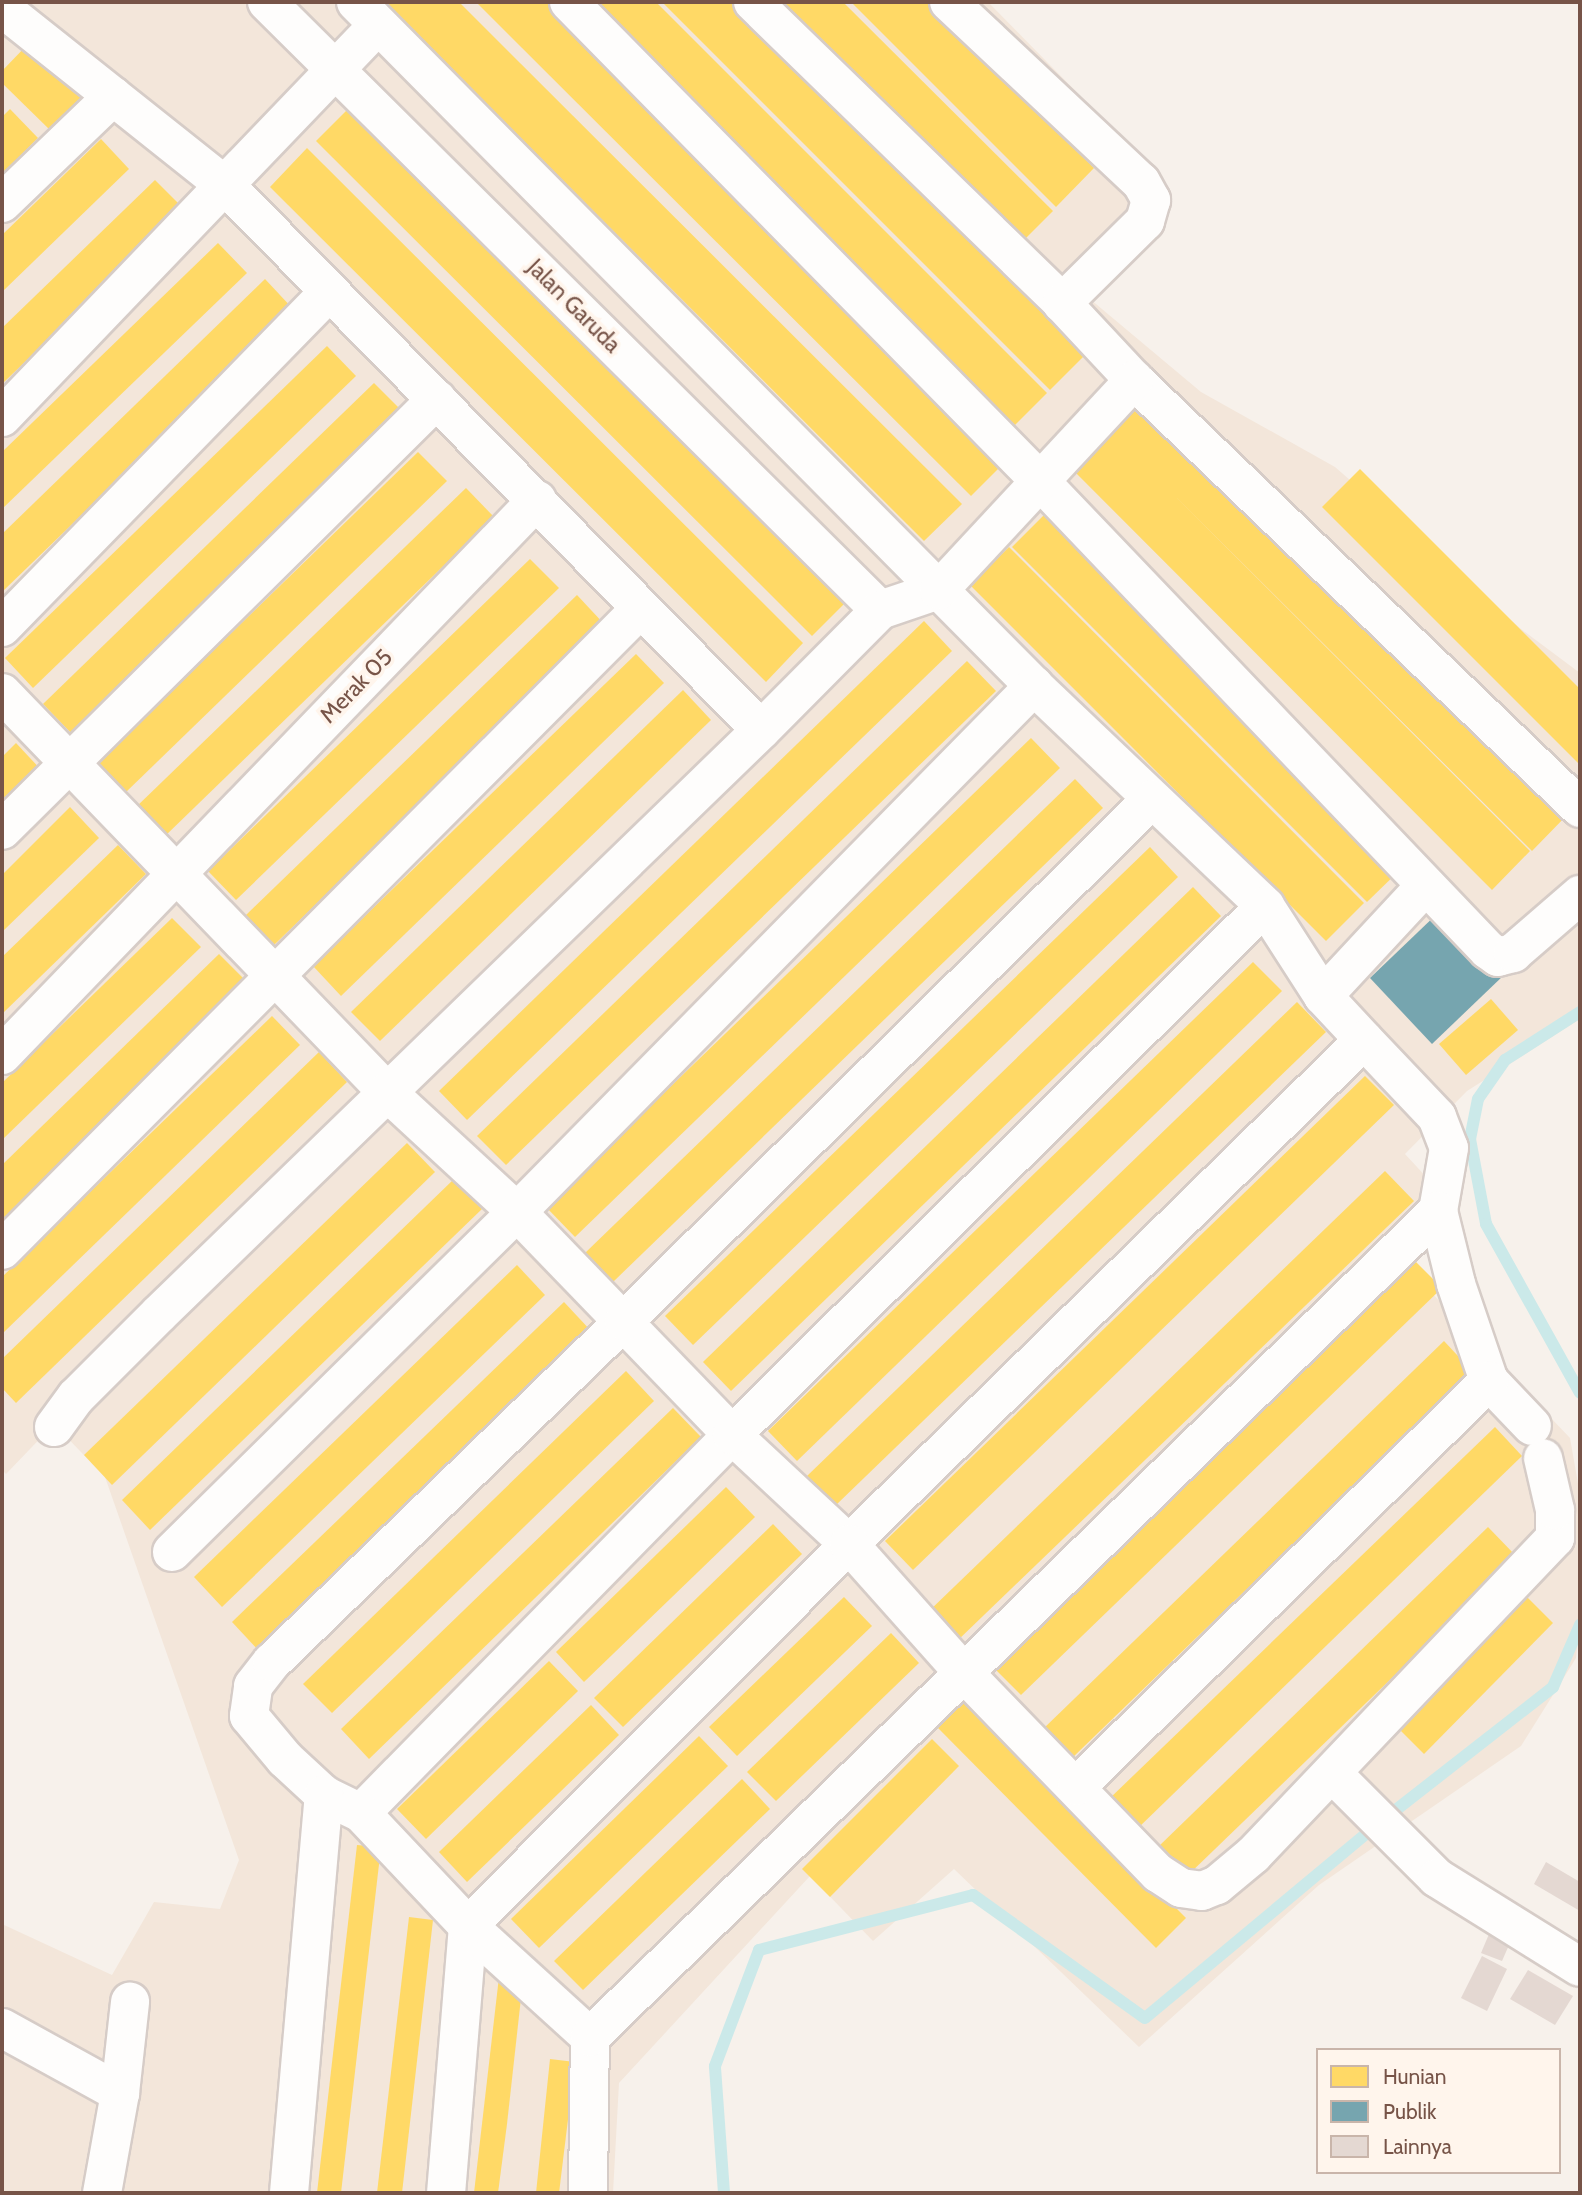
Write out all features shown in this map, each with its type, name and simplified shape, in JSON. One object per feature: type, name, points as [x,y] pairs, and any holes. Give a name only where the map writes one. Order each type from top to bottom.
[{"type":"street","name":"Jalan Garuda","points":[[267,2],[880,610]]},
{"type":"street","points":[[569,2],[1041,482],[1497,957],[1513,953],[1580,895]]},
{"type":"street","points":[[753,2],[1062,303],[1134,380],[1580,808]]},
{"type":"street","points":[[949,2],[1141,182],[1151,200],[1145,221],[1062,303]]},
{"type":"street","points":[[2,8],[226,186],[328,293],[437,399],[761,730]]},
{"type":"street","points":[[2,417],[226,186],[334,69],[367,13],[1034,686],[1265,906],[1323,996],[1437,1117],[1449,1148],[1438,1211],[1456,1284],[1489,1381],[1538,1442],[1555,1510],[1555,1538],[1344,1786],[1217,1885],[1202,1891],[1181,1888],[1158,1873],[1077,1786],[964,1673],[849,1544],[732,1435],[517,1212],[387,1092],[2,693]]},
{"type":"street","points":[[2,203],[113,96]]},
{"type":"street","points":[[2,628],[328,293]]},
{"type":"street","points":[[54,1427],[85,1388],[761,730],[880,610],[939,590],[1134,380]]},
{"type":"street","points":[[2,830],[68,761],[437,399]]},
{"type":"street","name":"Merak 05","points":[[2,1055],[537,500]]},
{"type":"street","points":[[2,1250],[273,974],[640,609]]},
{"type":"street","points":[[172,1552],[517,1212],[1034,686]]},
{"type":"street","points":[[590,2037],[468,1926],[361,1813],[324,1795],[285,1759],[249,1716],[253,1686],[272,1662],[624,1321],[1152,799]]},
{"type":"street","points":[[1323,996],[1426,885]]},
{"type":"street","points":[[361,1813],[732,1435],[1265,906]]},
{"type":"street","points":[[446,2193],[468,1926],[849,1544],[1364,1040]]},
{"type":"street","points":[[589,2193],[590,2037],[1438,1211]]},
{"type":"street","points":[[1077,1786],[1489,1381]]},
{"type":"street","points":[[1344,1786],[1437,1878],[1580,1967]]},
{"type":"street","points":[[289,2193],[324,1795]]},
{"type":"street","points":[[102,2193],[120,2093],[130,2002]]},
{"type":"street","points":[[2,2028],[120,2093]]},
{"type":"shaded area","points":[[2,2],[988,2],[1166,183],[1090,299],[1201,392],[1335,467],[1521,629],[1580,673],[1580,1019],[1467,1091],[1405,1154],[1454,1207],[1409,1269],[1570,1438],[1580,1495],[1580,1622],[1576,1658],[1521,1746],[1319,1885],[1139,2047],[954,1869],[873,1941],[810,1876],[619,2083],[613,2193],[2,2193],[2,1924],[112,1975],[154,1902],[220,1909],[239,1860],[105,1477],[54,1424],[6,1474],[2,1470]]},
{"type":"building: Hunian","points":[[384,2],[459,2],[962,504],[924,541]]},
{"type":"building: Hunian","points":[[476,2],[552,2],[1009,458],[971,496]]},
{"type":"building: Hunian","points":[[580,2],[656,2],[1047,393],[1010,430]]},
{"type":"building: Hunian","points":[[662,2],[738,2],[1088,352],[1050,390]]},
{"type":"building: Hunian","points":[[767,2],[843,2],[1053,211],[1015,249]]},
{"type":"building: Hunian","points":[[851,2],[927,2],[1094,168],[1056,207]]},
{"type":"building: Hunian","points":[[27,45],[82,98],[51,131],[2,83],[2,71]]},
{"type":"building: Hunian","points":[[354,103],[850,598],[812,636],[316,141]]},
{"type":"building: Hunian","points":[[10,109],[38,138],[2,174],[2,117]]},
{"type":"building: Hunian","points":[[101,139],[129,169],[2,292],[2,235]]},
{"type":"building: Hunian","points":[[307,148],[803,643],[766,682],[270,187]]},
{"type":"building: Hunian","points":[[155,180],[184,209],[2,384],[2,328]]},
{"type":"building: Hunian","points":[[218,243],[247,273],[2,509],[2,452]]},
{"type":"building: Hunian","points":[[265,279],[294,310],[2,592],[2,534]]},
{"type":"building: Hunian","points":[[327,346],[356,376],[33,688],[5,658]]},
{"type":"building: Hunian","points":[[374,383],[403,412],[71,733],[43,704]]},
{"type":"building: Hunian","points":[[1142,388],[1569,813],[1532,851],[1176,497],[1530,851],[1492,890],[1063,460]]},
{"type":"building: Hunian","points":[[418,452],[447,481],[124,794],[96,764]]},
{"type":"building: Hunian","points":[[1360,469],[1580,689],[1580,765],[1322,507]]},
{"type":"building: Hunian","points":[[466,488],[494,517],[162,839],[134,809]]},
{"type":"building: Hunian","points":[[1050,509],[1406,864],[1367,902],[1012,547]]},
{"type":"building: Hunian","points":[[1009,547],[1364,903],[1326,941],[970,585]]},
{"type":"building: Hunian","points":[[530,559],[559,588],[236,900],[208,871]]},
{"type":"building: Hunian","points":[[577,595],[605,625],[274,945],[245,916]]},
{"type":"building: Hunian","points":[[924,621],[952,651],[467,1120],[439,1091]]},
{"type":"building: Hunian","points":[[636,654],[664,683],[341,996],[313,966]]},
{"type":"building: Hunian","points":[[967,661],[996,691],[506,1165],[477,1136]]},
{"type":"building: Hunian","points":[[683,690],[711,720],[380,1041],[351,1012]]},
{"type":"building: Hunian","points":[[1031,738],[1060,768],[575,1237],[546,1207]]},
{"type":"building: Hunian","points":[[16,743],[44,773],[2,814],[2,757]]},
{"type":"building: Hunian","points":[[1075,779],[1103,808],[613,1282],[585,1253]]},
{"type":"building: Hunian","points":[[70,807],[99,838],[2,932],[2,875]]},
{"type":"building: Hunian","points":[[118,845],[146,874],[2,1014],[2,957]]},
{"type":"building: Hunian","points":[[1150,847],[1178,877],[693,1345],[665,1316]]},
{"type":"building: Hunian","points":[[1193,887],[1221,916],[731,1391],[703,1362]]},
{"type":"building: Hunian","points":[[172,918],[201,947],[2,1140],[2,1083]]},
{"type":"building: Hunian","points":[[219,954],[248,983],[2,1222],[2,1165]]},
{"type":"building: Hunian","points":[[1253,962],[1282,991],[797,1461],[768,1431]]},
{"type":"building: Hunian","points":[[1491,999],[1518,1030],[1466,1075],[1439,1044]]},
{"type":"building: Hunian","points":[[1297,1002],[1326,1032],[835,1506],[807,1476]]},
{"type":"building: Hunian","points":[[272,1016],[300,1045],[2,1334],[2,1277]]},
{"type":"building: Hunian","points":[[319,1052],[347,1082],[16,1403],[2,1388],[2,1359]]},
{"type":"building: Hunian","points":[[1365,1076],[1394,1105],[913,1570],[885,1541]]},
{"type":"building: Hunian","points":[[407,1143],[435,1172],[112,1485],[84,1455]]},
{"type":"building: Hunian","points":[[1385,1171],[1414,1201],[956,1642],[927,1613]]},
{"type":"building: Hunian","points":[[454,1179],[482,1209],[150,1530],[122,1500]]},
{"type":"building: Hunian","points":[[1413,1259],[1442,1288],[1021,1695],[992,1666]]},
{"type":"building: Hunian","points":[[517,1265],[545,1295],[222,1607],[194,1577]]},
{"type":"building: Hunian","points":[[564,1302],[592,1332],[260,1652],[232,1622]]},
{"type":"building: Hunian","points":[[1444,1341],[1472,1371],[1070,1760],[1042,1730]]},
{"type":"building: Hunian","points":[[626,1371],[654,1401],[332,1713],[303,1684]]},
{"type":"building: Hunian","points":[[673,1408],[701,1437],[369,1759],[341,1729]]},
{"type":"building: Hunian","points":[[1495,1427],[1522,1456],[1136,1830],[1108,1800]]},
{"type":"building: Hunian","points":[[726,1487],[755,1517],[584,1682],[556,1652]]},
{"type":"building: Hunian","points":[[773,1524],[802,1554],[623,1727],[594,1698]]},
{"type":"building: Hunian","points":[[1488,1527],[1517,1557],[1185,1878],[1157,1848]]},
{"type":"building: Hunian","points":[[1522,1592],[1553,1623],[1424,1754],[1393,1723]]},
{"type":"building: Hunian","points":[[844,1597],[872,1626],[737,1756],[709,1727]]},
{"type":"building: Hunian","points":[[891,1633],[919,1663],[776,1801],[747,1772]]},
{"type":"building: Hunian","points":[[549,1661],[578,1691],[426,1839],[397,1809]]},
{"type":"building: Hunian","points":[[967,1698],[1186,1918],[1156,1948],[938,1728]]},
{"type":"building: Hunian","points":[[591,1705],[619,1735],[467,1882],[439,1852]]},
{"type":"building: Hunian","points":[[699,1736],[728,1766],[539,1948],[511,1919]]},
{"type":"building: Hunian","points":[[932,1739],[959,1766],[830,1897],[802,1869]]},
{"type":"building: Hunian","points":[[742,1779],[770,1809],[583,1990],[554,1961]]},
{"type":"building: Hunian","points":[[357,1845],[381,1847],[341,2193],[317,2193]]},
{"type":"building: Hunian","points":[[409,1917],[433,1920],[402,2193],[377,2193]]},
{"type":"building: Hunian","points":[[499,1977],[523,1980],[507,2124],[498,2193],[474,2193]]},
{"type":"building: Hunian","points":[[550,2059],[575,2062],[559,2193],[536,2193]]},
{"type":"building: Publik","points":[[1441,910],[1504,975],[1432,1044],[1370,978]]},
{"type":"building: Lainnya","points":[[1546,1862],[1580,1882],[1580,1911],[1534,1884]]},
{"type":"building: Lainnya","points":[[1492,1927],[1513,1936],[1502,1961],[1481,1953]]},
{"type":"building: Lainnya","points":[[1482,1956],[1507,1969],[1487,2011],[1461,1998]]},
{"type":"building: Lainnya","points":[[1528,1970],[1573,1996],[1555,2025],[1510,1999]]},
{"type":"waterway","points":[[1580,1012],[1505,1060],[1478,1099],[1470,1139],[1486,1224],[1580,1393]]},
{"type":"waterway","points":[[724,2193],[715,2066],[759,1950],[973,1895],[1145,2018],[1374,1827],[1553,1687],[1580,1625]]}]
